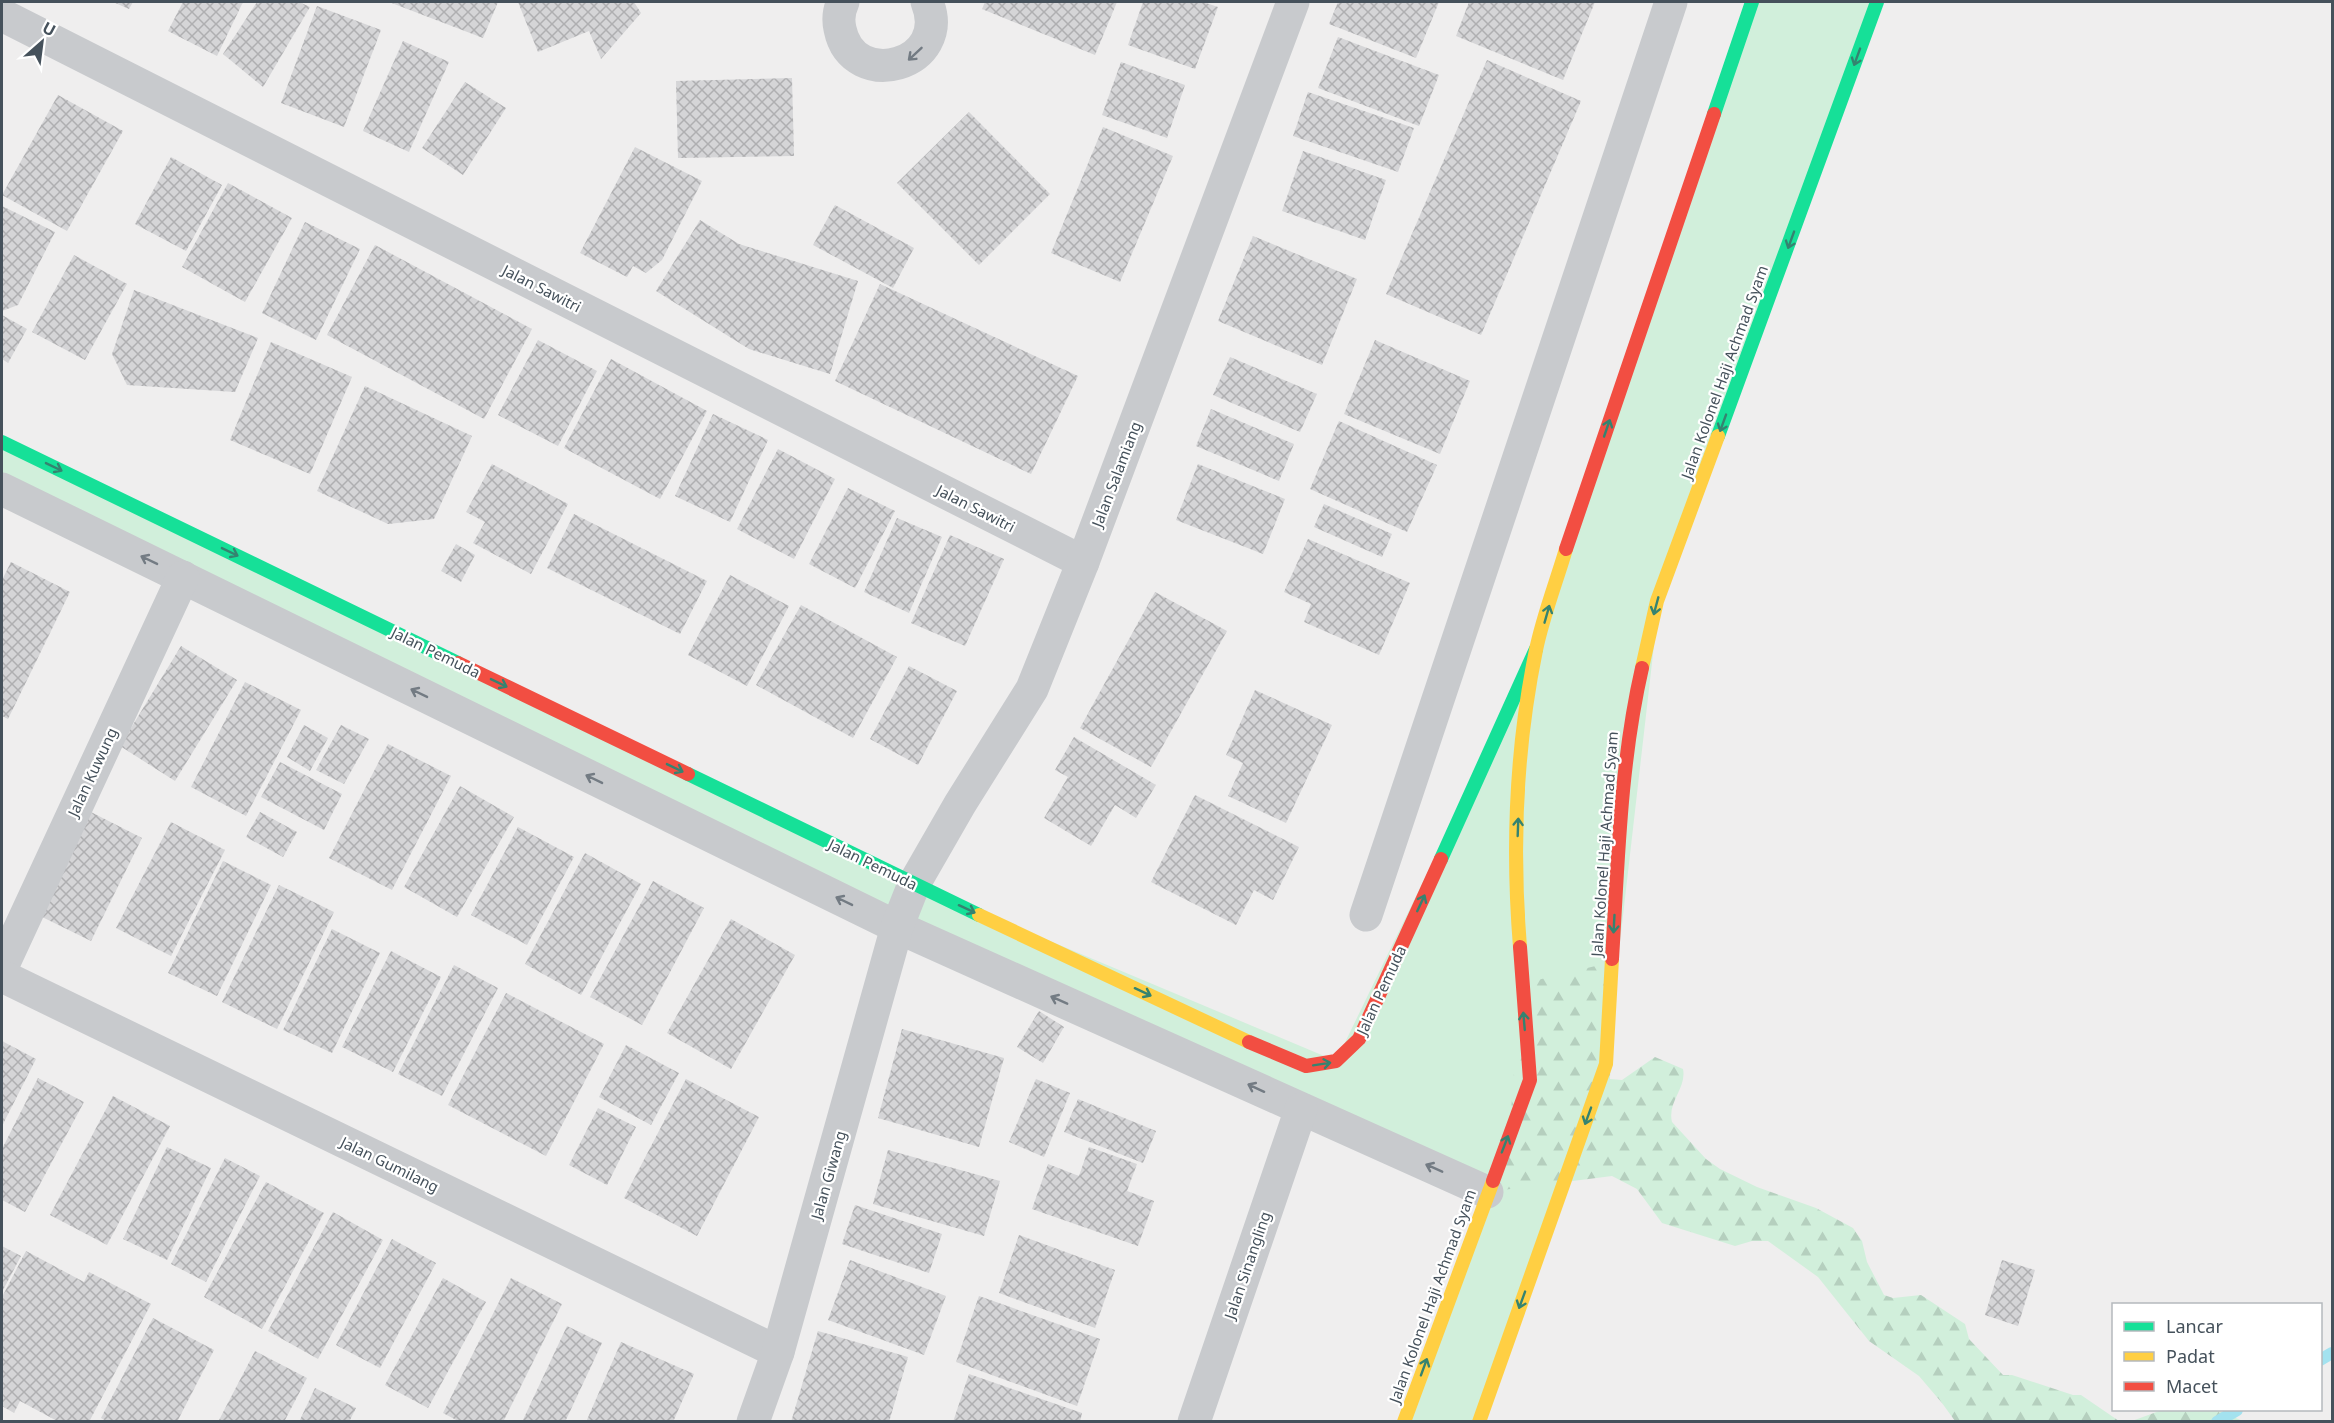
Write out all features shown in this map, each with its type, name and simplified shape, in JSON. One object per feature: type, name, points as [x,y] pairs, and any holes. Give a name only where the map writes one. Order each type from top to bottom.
[{"type":"main road","name":"Jalan Kolonel Haji Achmad Syam","points":[[1404,1422],[1530,1080],[1515,884],[1521,745],[1536,649],[1567,546],[1752,2]]},
{"type":"main road","name":"Jalan Kolonel Haji Achmad Syam","points":[[1479,1422],[1606,1064],[1621,803],[1628,730],[1657,601],[1877,2]]},
{"type":"main road","name":"Jalan Pemuda","points":[[2,442],[914,884],[1236,1036],[1306,1066],[1336,1061],[1359,1039],[1536,649]]},
{"type":"street","points":[[2,6],[4,2]]},
{"type":"street","points":[[843,2],[839,21],[842,35],[849,49],[861,59],[876,65],[891,66],[907,61],[919,52],[928,39],[931,24],[927,2]]},
{"type":"street","name":"Jalan Salamiang","points":[[897,927],[914,884],[960,804],[1032,690],[1083,562],[1293,2]]},
{"type":"street","points":[[1366,915],[1671,2]]},
{"type":"street","name":"Jalan Sawitri","points":[[2,15],[1083,562]]},
{"type":"street","points":[[2,489],[897,927],[1487,1192]]},
{"type":"street","name":"Jalan Kuwung","points":[[2,967],[183,577]]},
{"type":"street","name":"Jalan Giwang","points":[[753,1422],[778,1352],[897,927]]},
{"type":"street","name":"Jalan Gumilang","points":[[2,976],[778,1352]]},
{"type":"street","name":"Jalan Sinangling","points":[[1194,1422],[1301,1109]]},
{"type":"green space","points":[[1752,2],[1877,2],[1660,593],[1606,1064],[1479,1421],[1404,1421],[1487,1192],[2,489],[2,442],[914,884],[1336,1061],[1535,651]]},
{"type":"green space","points":[[1612,962],[1610,1079],[1622,1080],[1655,1057],[1683,1069],[1682,1082],[1672,1108],[1672,1122],[1706,1159],[1720,1169],[1757,1187],[1816,1208],[1853,1228],[1862,1241],[1867,1262],[1884,1295],[1893,1298],[1921,1295],[1965,1324],[1969,1339],[2003,1375],[2012,1375],[2073,1395],[2081,1395],[2119,1421],[1955,1421],[1919,1376],[1869,1341],[1818,1277],[1768,1241],[1752,1241],[1735,1246],[1662,1223],[1637,1189],[1612,1176],[1487,1192],[1509,1136],[1521,984]]},
{"type":"green space","points":[[2159,1411],[2218,1411],[2243,1421],[2132,1421]]},
{"type":"building","points":[[113,2],[133,2],[129,9]]},
{"type":"building","points":[[183,2],[243,2],[217,56],[168,31]]},
{"type":"building","points":[[257,2],[299,2],[310,7],[263,87],[223,54]]},
{"type":"building","points":[[389,2],[498,2],[483,38]]},
{"type":"building","points":[[518,2],[634,2],[641,13],[601,59],[589,31],[538,52]]},
{"type":"building","points":[[985,2],[1117,2],[1095,55],[982,9]]},
{"type":"building","points":[[1143,2],[1203,2],[1218,7],[1195,69],[1128,45]]},
{"type":"building","points":[[1338,2],[1439,2],[1416,58],[1329,24]]},
{"type":"building","points":[[1469,2],[1595,2],[1563,80],[1456,36]]},
{"type":"building","points":[[317,6],[381,30],[344,127],[281,103]]},
{"type":"building","points":[[1338,37],[1439,75],[1419,126],[1318,88]]},
{"type":"building","points":[[403,41],[449,62],[409,152],[363,131]]},
{"type":"building","points":[[1487,60],[1581,101],[1481,335],[1386,294]]},
{"type":"building","points":[[1121,62],[1185,85],[1167,138],[1102,115]]},
{"type":"building","points":[[792,78],[794,156],[678,158],[676,81]]},
{"type":"building","points":[[465,82],[506,108],[463,175],[422,148]]},
{"type":"building","points":[[1308,92],[1414,128],[1398,172],[1293,136]]},
{"type":"building","points":[[58,95],[123,131],[67,231],[2,195]]},
{"type":"building","points":[[969,112],[1050,194],[979,265],[897,183]]},
{"type":"building","points":[[1103,127],[1173,156],[1120,282],[1051,253]]},
{"type":"building","points":[[635,147],[702,181],[662,260],[646,273],[633,266],[627,277],[580,253]]},
{"type":"building","points":[[1303,151],[1386,180],[1365,240],[1282,211]]},
{"type":"building","points":[[171,157],[222,185],[186,251],[135,224]]},
{"type":"building","points":[[228,183],[292,218],[245,302],[182,267]]},
{"type":"building","points":[[835,205],[914,248],[893,288],[813,245]]},
{"type":"building","points":[[2,206],[55,232],[18,305],[2,311]]},
{"type":"building","points":[[700,220],[739,244],[858,281],[830,374],[749,349],[656,291]]},
{"type":"building","points":[[305,222],[360,249],[316,340],[262,313]]},
{"type":"building","points":[[1253,236],[1357,279],[1322,365],[1218,321]]},
{"type":"building","points":[[375,245],[532,329],[484,419],[327,335]]},
{"type":"building","points":[[74,255],[127,284],[85,360],[32,332]]},
{"type":"building","points":[[880,284],[1078,376],[1031,474],[835,381]]},
{"type":"building","points":[[134,290],[258,338],[235,392],[127,385],[112,354]]},
{"type":"building","points":[[2,315],[27,329],[8,363],[2,359]]},
{"type":"building","points":[[538,340],[597,371],[558,446],[498,415]]},
{"type":"building","points":[[1375,340],[1470,381],[1440,454],[1344,414]]},
{"type":"building","points":[[271,342],[352,377],[310,474],[230,440]]},
{"type":"building","points":[[1230,357],[1317,394],[1300,432],[1213,395]]},
{"type":"building","points":[[611,359],[707,411],[660,499],[564,448]]},
{"type":"building","points":[[365,386],[472,436],[434,519],[388,524],[317,491]]},
{"type":"building","points":[[1211,409],[1294,444],[1279,481],[1196,446]]},
{"type":"building","points":[[713,414],[768,440],[730,522],[675,496]]},
{"type":"building","points":[[1339,421],[1437,465],[1407,532],[1310,489]]},
{"type":"building","points":[[778,449],[835,479],[794,559],[737,529]]},
{"type":"building","points":[[492,464],[568,504],[531,574],[473,543],[485,522],[466,512]]},
{"type":"building","points":[[1198,464],[1285,499],[1263,554],[1176,520]]},
{"type":"building","points":[[848,488],[895,511],[855,588],[809,564]]},
{"type":"building","points":[[1324,504],[1392,534],[1382,557],[1314,527]]},
{"type":"building","points":[[574,514],[707,581],[680,634],[547,568]]},
{"type":"building","points":[[897,518],[942,537],[909,613],[864,592]]},
{"type":"building","points":[[950,535],[1004,559],[965,646],[911,623]]},
{"type":"building","points":[[1308,539],[1410,583],[1379,655],[1304,622],[1311,604],[1284,592]]},
{"type":"building","points":[[456,544],[475,555],[461,582],[441,571]]},
{"type":"building","points":[[11,562],[70,592],[8,719],[2,716],[2,580]]},
{"type":"building","points":[[730,575],[789,606],[747,686],[688,655]]},
{"type":"building","points":[[1155,592],[1227,631],[1151,767],[1080,728]]},
{"type":"building","points":[[801,605],[897,657],[853,738],[756,685]]},
{"type":"building","points":[[181,646],[237,680],[175,781],[120,746]]},
{"type":"building","points":[[909,666],[957,691],[918,765],[870,739]]},
{"type":"building","points":[[245,682],[301,710],[246,816],[191,787]]},
{"type":"building","points":[[1255,690],[1332,725],[1286,823],[1228,796],[1243,763],[1226,755]]},
{"type":"building","points":[[304,725],[328,738],[310,771],[287,757]]},
{"type":"building","points":[[341,725],[369,739],[344,784],[316,770]]},
{"type":"building","points":[[1074,737],[1156,785],[1136,818],[1115,805],[1091,846],[1044,818],[1068,777],[1055,770]]},
{"type":"building","points":[[388,744],[451,776],[392,890],[329,858]]},
{"type":"building","points":[[280,762],[342,794],[324,830],[261,797]]},
{"type":"building","points":[[460,786],[514,817],[457,917],[404,887]]},
{"type":"building","points":[[1195,795],[1299,847],[1273,900],[1254,890],[1236,925],[1151,882]]},
{"type":"building","points":[[87,810],[142,838],[91,941],[36,914]]},
{"type":"building","points":[[260,812],[297,832],[283,857],[246,837]]},
{"type":"building","points":[[171,822],[225,850],[171,956],[116,928]]},
{"type":"building","points":[[518,827],[574,857],[527,945],[471,915]]},
{"type":"building","points":[[585,853],[641,884],[581,995],[525,964]]},
{"type":"building","points":[[223,861],[271,885],[217,996],[168,973]]},
{"type":"building","points":[[653,881],[704,908],[642,1025],[590,997]]},
{"type":"building","points":[[279,885],[334,912],[277,1029],[222,1002]]},
{"type":"building","points":[[731,919],[795,955],[731,1069],[667,1033]]},
{"type":"building","points":[[332,929],[380,953],[332,1053],[283,1030]]},
{"type":"building","points":[[391,951],[441,977],[393,1072],[342,1047]]},
{"type":"building","points":[[454,965],[498,988],[442,1096],[398,1074]]},
{"type":"building","points":[[506,993],[604,1044],[546,1156],[448,1105]]},
{"type":"building","points":[[1039,1011],[1064,1027],[1043,1063],[1017,1047]]},
{"type":"building","points":[[902,1029],[1004,1058],[979,1147],[878,1118]]},
{"type":"building","points":[[2,1041],[36,1059],[2,1126]]},
{"type":"building","points":[[626,1045],[679,1073],[651,1125],[599,1097]]},
{"type":"building","points":[[38,1078],[84,1102],[25,1212],[2,1200],[2,1149]]},
{"type":"building","points":[[686,1079],[759,1117],[697,1236],[624,1198]]},
{"type":"building","points":[[1036,1079],[1070,1093],[1044,1157],[1009,1142]]},
{"type":"building","points":[[113,1096],[170,1126],[107,1245],[50,1215]]},
{"type":"building","points":[[1078,1099],[1156,1131],[1143,1163],[1064,1132]]},
{"type":"building","points":[[598,1108],[636,1127],[607,1185],[569,1165]]},
{"type":"building","points":[[167,1147],[211,1168],[167,1260],[123,1239]]},
{"type":"building","points":[[1089,1147],[1137,1164],[1127,1191],[1154,1201],[1138,1246],[1032,1209],[1048,1164],[1079,1176]]},
{"type":"building","points":[[888,1150],[1000,1181],[984,1236],[873,1204]]},
{"type":"building","points":[[225,1158],[260,1176],[206,1282],[171,1264]]},
{"type":"building","points":[[266,1182],[324,1213],[262,1329],[204,1297]]},
{"type":"building","points":[[855,1205],[942,1234],[929,1273],[842,1244]]},
{"type":"building","points":[[333,1212],[383,1240],[318,1359],[268,1331]]},
{"type":"building","points":[[1019,1235],[1115,1270],[1095,1328],[999,1293]]},
{"type":"building","points":[[392,1239],[436,1263],[380,1368],[336,1345]]},
{"type":"building","points":[[2,1246],[21,1256],[2,1292]]},
{"type":"building","points":[[26,1251],[84,1282],[89,1272],[151,1304],[89,1422],[59,1422],[20,1401],[14,1413],[2,1406],[2,1297]]},
{"type":"building","points":[[850,1260],[946,1296],[924,1355],[828,1320]]},
{"type":"building","points":[[2002,1260],[2035,1270],[2018,1326],[1985,1315]]},
{"type":"building","points":[[443,1278],[486,1302],[428,1408],[385,1385]]},
{"type":"building","points":[[511,1278],[562,1304],[503,1422],[460,1422],[443,1413]]},
{"type":"building","points":[[979,1296],[1100,1339],[1077,1406],[956,1362]]},
{"type":"building","points":[[153,1318],[214,1350],[177,1422],[108,1422],[101,1418]]},
{"type":"building","points":[[567,1326],[602,1343],[565,1422],[522,1422]]},
{"type":"building","points":[[818,1331],[908,1357],[889,1422],[791,1422]]},
{"type":"building","points":[[621,1342],[694,1374],[673,1422],[586,1422]]},
{"type":"building","points":[[255,1351],[307,1378],[284,1422],[218,1422]]},
{"type":"building","points":[[969,1374],[1082,1413],[1080,1422],[953,1422]]},
{"type":"building","points":[[315,1388],[356,1408],[349,1422],[299,1422]]},
{"type":"waterway","points":[[2322,1359],[2332,1353]]},
{"type":"waterway","points":[[2217,1422],[2235,1411]]},
{"type":"traffic: fast","points":[[1714,114],[1752,2]]},
{"type":"traffic: fast","points":[[1718,436],[1877,2]]},
{"type":"traffic: fast","points":[[2,442],[458,663]]},
{"type":"traffic: fast","points":[[1441,859],[1536,649]]},
{"type":"traffic: fast","points":[[688,774],[979,915]]},
{"type":"traffic: slow","points":[[1642,668],[1657,601],[1718,436]]},
{"type":"traffic: slow","points":[[1520,947],[1516,836],[1524,724],[1539,637],[1566,549]]},
{"type":"traffic: slow","points":[[979,915],[1249,1042]]},
{"type":"traffic: slow","points":[[1479,1422],[1606,1064],[1612,959]]},
{"type":"traffic: slow","points":[[1404,1422],[1493,1181]]},
{"type":"traffic: jam","points":[[1566,549],[1714,114]]},
{"type":"traffic: jam","points":[[458,663],[688,774]]},
{"type":"traffic: jam","points":[[1612,959],[1624,777],[1642,668]]},
{"type":"traffic: jam","points":[[1249,1042],[1306,1066],[1336,1061],[1359,1039],[1441,859]]},
{"type":"traffic: jam","points":[[1493,1181],[1530,1080],[1520,947]]}]
